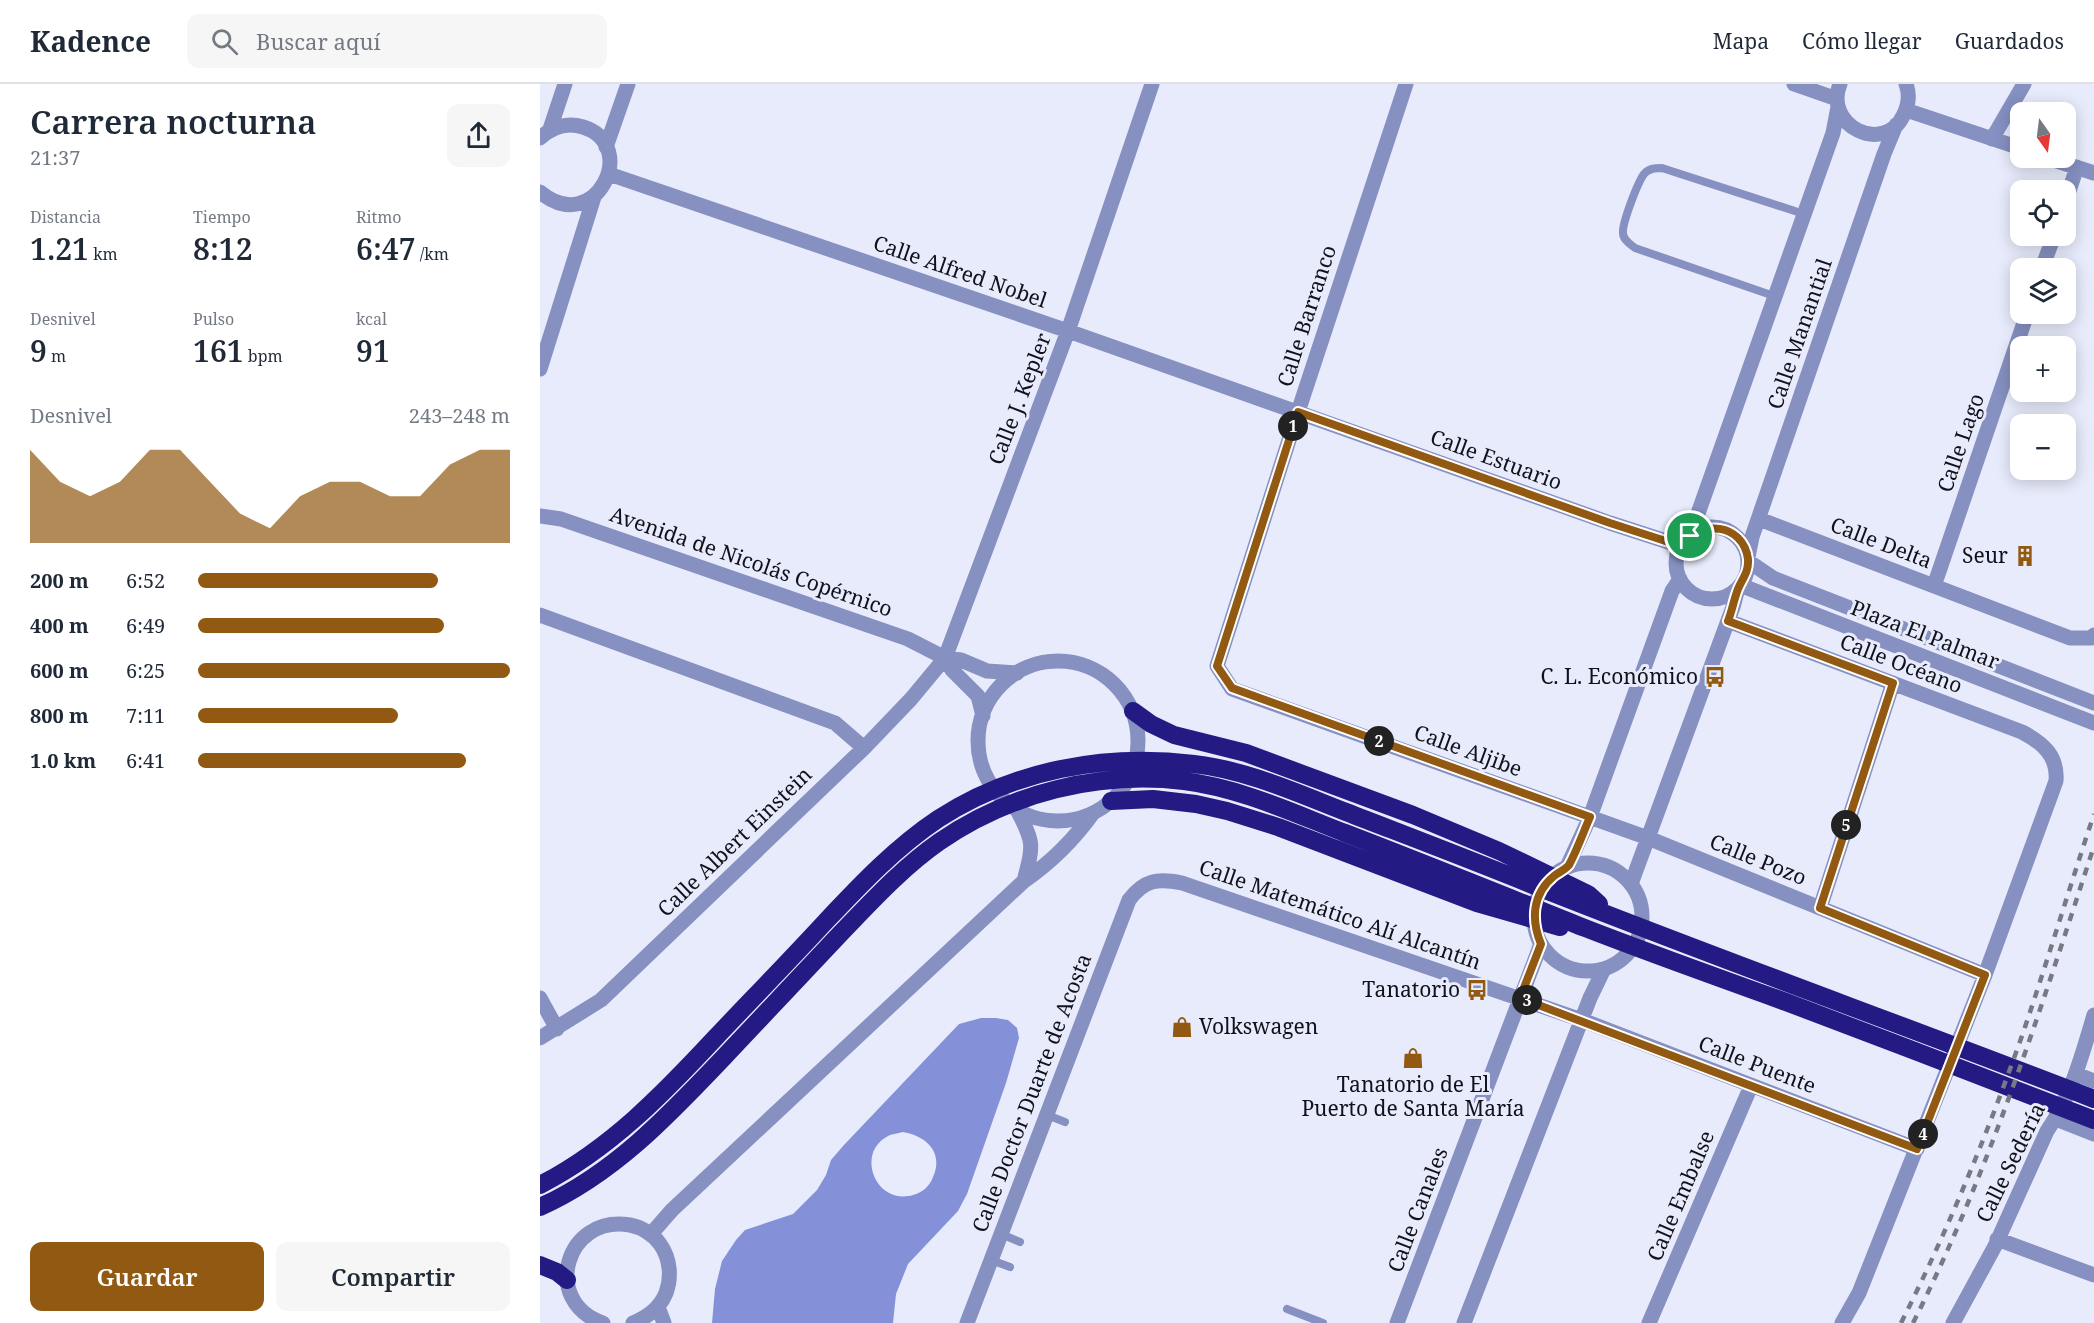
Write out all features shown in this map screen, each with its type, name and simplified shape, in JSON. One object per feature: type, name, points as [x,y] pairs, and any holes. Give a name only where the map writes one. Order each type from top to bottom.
[{"type":"highway","points":[[1133,711],[1151,724],[1174,735],[1246,753],[1499,850],[1588,894],[1611,916]]},
{"type":"highway","points":[[540,1185],[563,1173],[609,1142],[671,1085],[856,890],[909,841],[938,819],[986,793],[1030,777],[1092,763],[1143,761],[1199,765],[1236,773],[1289,790],[1611,916],[2094,1099]]},
{"type":"highway","points":[[540,1207],[599,1174],[639,1143],[685,1098],[878,893],[916,859],[982,816],[1032,796],[1079,784],[1108,780],[1186,782],[1239,794],[2094,1120]]},
{"type":"highway","points":[[1111,801],[1153,799],[1196,804],[1227,811],[1278,827],[1477,903],[1554,927],[1589,929]]},
{"type":"highway","points":[[540,1264],[567,1280]]},
{"type":"street","points":[[545,134],[565,84]]},
{"type":"street","points":[[606,147],[628,84]]},
{"type":"street","name":"Calle J. Kepler","points":[[945,658],[1068,331],[1152,84]]},
{"type":"street","name":"Calle Barranco","points":[[1217,666],[1298,412],[1407,84]]},
{"type":"street","points":[[1794,84],[1838,96],[1846,122],[1857,131],[1876,134],[1885,132],[1896,125]]},
{"type":"street","points":[[1906,84],[1908,93],[1906,110],[2010,145]]},
{"type":"street","points":[[1992,139],[2024,84]]},
{"type":"street","name":"Calle Manantial","points":[[1685,541],[1833,133],[1838,96]]},
{"type":"street","name":"Calle Manantial","points":[[1748,559],[1759,519],[1884,154],[1896,125],[1906,110]]},
{"type":"street","points":[[540,192],[560,204],[572,205],[584,202],[604,186],[609,174],[609,156],[599,136],[582,127],[563,125],[545,134]]},
{"type":"street","points":[[2073,180],[2077,167],[2094,173]]},
{"type":"street","name":"Calle Alfred Nobel","points":[[609,174],[1298,412]]},
{"type":"street","points":[[540,369],[594,196]]},
{"type":"street","name":"Calle Lago","points":[[1934,586],[2024,324]]},
{"type":"street","name":"Calle Estuario","points":[[1298,412],[1598,519],[1685,541]]},
{"type":"street","name":"Avenida de Nicolás Copérnico","points":[[540,516],[561,519],[908,639],[945,658]]},
{"type":"street","name":"Calle Delta","points":[[1759,519],[2070,638],[2092,637]]},
{"type":"street","points":[[1631,884],[1747,570],[1748,559],[1744,547],[1730,532],[1720,528],[1709,528],[1685,541],[1676,563],[1680,579],[1691,592],[1707,599],[1724,597],[1739,587]]},
{"type":"street","name":"Plaza El Palmar","points":[[1748,559],[1773,578],[2094,703]]},
{"type":"street","points":[[1568,867],[1590,817],[1672,591],[1680,579]]},
{"type":"street","name":"Plaza El Palmar","points":[[1739,587],[2094,723]]},
{"type":"street","points":[[540,615],[835,723],[864,748]]},
{"type":"street","name":"Calle Océano","points":[[1728,621],[2022,732],[2046,748],[2057,770],[2056,781],[1985,975]]},
{"type":"street","points":[[945,658],[961,660],[987,671],[1017,673]]},
{"type":"street","points":[[945,658],[952,670],[978,696],[982,716]]},
{"type":"street","name":"Calle Albert Einstein","points":[[540,1038],[601,1000],[864,748],[911,699],[945,658]]},
{"type":"street","points":[[1042,662],[1079,663],[1096,670],[1112,681],[1124,694],[1133,711],[1138,735],[1136,759],[1127,782],[1111,801],[1093,813],[1075,819],[1055,821],[1035,818],[1017,810],[999,795],[986,777],[979,755],[978,733],[982,716],[996,691],[1017,673],[1042,662]]},
{"type":"street","name":"Calle Aljibe","points":[[1217,666],[1232,688],[1648,838]]},
{"type":"street","points":[[1820,908],[1893,683]]},
{"type":"street","points":[[1017,810],[1029,832],[1032,850],[1024,881]]},
{"type":"street","points":[[651,1234],[681,1202],[1080,831],[1093,813]]},
{"type":"street","name":"Calle Pozo","points":[[1648,838],[1985,975]]},
{"type":"street","points":[[1595,864],[1609,867],[1631,884],[1642,911],[1637,940],[1629,953],[1617,963],[1604,969],[1590,971],[1575,970],[1550,956],[1535,930],[1534,915],[1537,900],[1544,886],[1554,875],[1568,867],[1595,864]]},
{"type":"street","name":"Calle Matemático Alí Alcantín","points":[[1145,884],[1167,880],[1182,883],[1582,1020]]},
{"type":"street","name":"Calle Doctor Duarte de Acosta","points":[[967,1323],[1129,900],[1136,890],[1145,884]]},
{"type":"street","name":"Calle Canales","points":[[1397,1323],[1541,944]]},
{"type":"street","points":[[1464,1323],[1604,969]]},
{"type":"street","points":[[1842,1323],[1859,1293],[1985,975]]},
{"type":"street","points":[[540,998],[557,1029]]},
{"type":"street","name":"Calle Sedería","points":[[1953,1323],[1997,1239],[2047,1131],[2056,1119],[2076,1074],[2094,1015]]},
{"type":"street","name":"Calle Puente","points":[[1582,1020],[1917,1149]]},
{"type":"street","points":[[2076,1074],[2094,1081]]},
{"type":"street","name":"Calle Embalse","points":[[1648,1323],[1751,1086]]},
{"type":"street","points":[[2056,1119],[2094,1134]]},
{"type":"street","points":[[599,1322],[586,1314],[570,1293],[567,1280],[568,1263],[574,1247],[586,1234],[601,1226],[618,1223],[635,1226],[651,1234],[659,1242],[669,1263],[670,1279],[658,1307],[647,1317],[633,1323]]},
{"type":"street","points":[[1997,1239],[2094,1275]]},
{"type":"street","points":[[658,1307],[664,1323]]},
{"type":"lane","points":[[1774,296],[1635,248],[1626,241],[1623,234],[1632,203],[1643,175],[1654,168],[1662,168],[1804,214]]},
{"type":"lane","points":[[1047,1114],[1065,1122]]},
{"type":"lane","points":[[1001,1234],[1020,1242]]},
{"type":"lane","points":[[991,1260],[1010,1267]]},
{"type":"lane","points":[[1287,1309],[1323,1323]]},
{"type":"water","points":[[981,1018],[1008,1020],[1017,1028],[1019,1038],[1006,1083],[967,1194],[958,1211],[908,1264],[896,1294],[893,1323],[712,1323],[715,1289],[722,1261],[736,1240],[745,1230],[793,1214],[817,1190],[826,1175],[831,1160],[843,1146],[959,1024]],"holes":[[[903,1132],[926,1141],[931,1147],[936,1160],[933,1177],[922,1191],[913,1195],[900,1196],[888,1193],[874,1175],[871,1164],[873,1153],[879,1143],[890,1135]]]},
{"type":"railway","points":[[1901,1323],[1952,1215],[1997,1105],[2024,1030],[2094,814]]},
{"type":"railway","points":[[1913,1323],[1941,1265],[1990,1148],[2034,1028],[2094,846]]},
{"type":"place","name":"Seur","points":[[2025,556]]},
{"type":"place","name":"C. L. Económico","points":[[1715,677]]},
{"type":"place","name":"Tanatorio","points":[[1477,990]]},
{"type":"place","name":"Volkswagen","points":[[1182,1027]]},
{"type":"place","name":"Tanatorio de El Puerto de Santa María","points":[[1413,1058]]},
{"type":"route","points":[[1298,412],[1681,546],[1690,536],[1699,530],[1720,528],[1730,532],[1744,547],[1748,557],[1747,570],[1738,588],[1734,608],[1728,621],[1893,683],[1820,908],[1985,975],[1917,1149],[1520,998],[1541,944],[1535,930],[1534,915],[1537,900],[1544,886],[1554,875],[1568,867],[1590,817],[1232,688],[1217,666],[1298,412]]}]
